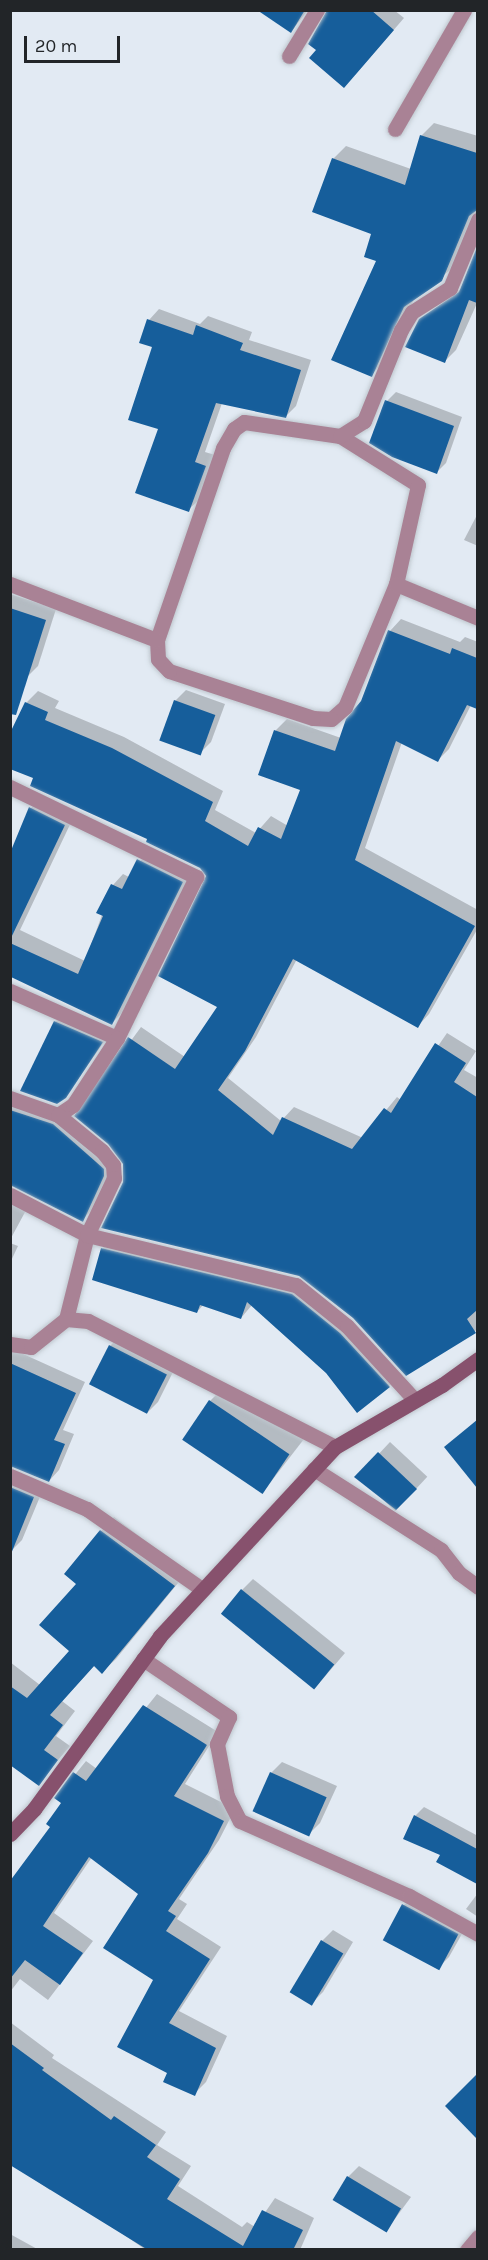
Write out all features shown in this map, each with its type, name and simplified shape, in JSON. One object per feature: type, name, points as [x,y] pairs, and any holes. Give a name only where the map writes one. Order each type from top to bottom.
[{"type":"street","points":[[289,56],[317,10]]},
{"type":"street","points":[[395,129],[464,10]]},
{"type":"street","points":[[340,436],[364,421],[401,330],[412,312],[450,288],[477,220]]},
{"type":"street","points":[[244,422],[340,436],[418,485],[396,584],[345,707],[332,719],[313,718],[169,671],[158,658],[157,640],[223,448],[234,429],[244,422]]},
{"type":"street","points":[[10,584],[157,640]]},
{"type":"street","points":[[396,584],[477,618]]},
{"type":"street","points":[[10,787],[196,877],[117,1038],[73,1105],[58,1115]]},
{"type":"street","points":[[10,991],[117,1038]]},
{"type":"street","points":[[10,1098],[58,1115],[102,1151],[113,1165],[114,1178],[87,1235],[66,1319],[31,1347],[10,1344]]},
{"type":"street","points":[[10,1195],[87,1235],[296,1285],[347,1326],[414,1399]]},
{"type":"street","points":[[66,1319],[88,1321],[335,1447]]},
{"type":"street","points":[[10,1834],[34,1809],[143,1659],[203,1590],[335,1447],[414,1399],[442,1385],[477,1359]]},
{"type":"street","points":[[314,1469],[441,1550],[459,1573],[477,1587]]},
{"type":"street","points":[[10,1476],[87,1509],[203,1590]]},
{"type":"street","points":[[143,1659],[229,1717],[217,1743],[227,1796],[240,1821],[410,1896],[477,1934]]},
{"type":"street","points":[[467,2250],[477,2237]]},
{"type":"building","points":[[257,10],[305,10],[291,33]]},
{"type":"building","points":[[327,10],[371,10],[394,30],[344,88],[309,58],[316,50],[308,44]]},
{"type":"building","points":[[420,135],[477,153],[477,210],[469,216],[442,281],[404,307],[372,377],[331,360],[376,261],[364,257],[371,234],[312,212],[332,158],[405,185]]},
{"type":"building","points":[[477,247],[477,303],[469,300],[445,363],[405,347],[419,319],[459,292]]},
{"type":"building","points":[[147,319],[193,335],[196,325],[243,343],[240,350],[301,370],[286,418],[216,403],[195,462],[206,466],[189,512],[135,493],[158,429],[128,420],[152,347],[139,343]]},
{"type":"building","points":[[385,400],[454,426],[437,474],[392,457],[369,443]]},
{"type":"building","points":[[10,608],[46,620],[16,715],[10,714]]},
{"type":"building","points":[[388,630],[450,654],[452,648],[477,658],[477,709],[467,705],[438,762],[396,741],[355,860],[475,926],[418,1028],[293,959],[245,1051],[218,1090],[273,1135],[282,1117],[352,1149],[384,1108],[391,1113],[435,1043],[466,1063],[454,1082],[477,1097],[477,1310],[467,1319],[476,1333],[406,1376],[353,1318],[299,1276],[101,1228],[123,1182],[123,1164],[108,1144],[74,1116],[128,1037],[175,1069],[217,1007],[158,976],[206,876],[200,868],[146,842],[147,839],[30,786],[33,778],[10,769],[10,733],[25,702],[48,712],[45,720],[112,748],[213,802],[205,821],[248,846],[258,827],[281,839],[300,790],[258,775],[274,730],[335,751],[346,719],[361,701]]},
{"type":"building","points":[[174,700],[215,715],[201,755],[159,740]]},
{"type":"building","points":[[29,807],[65,825],[10,940],[10,853]]},
{"type":"building","points":[[137,859],[183,882],[112,1025],[11,977],[10,943],[78,974],[103,916],[96,913],[111,884],[122,889]]},
{"type":"building","points":[[54,1021],[103,1042],[66,1098],[57,1104],[20,1091]]},
{"type":"building","points":[[10,1110],[53,1124],[104,1169],[104,1176],[83,1222],[10,1185]]},
{"type":"building","points":[[101,1248],[292,1294],[340,1333],[390,1387],[357,1413],[326,1373],[247,1302],[241,1319],[200,1305],[197,1313],[92,1280]]},
{"type":"building","points":[[109,1345],[167,1375],[147,1414],[89,1384]]},
{"type":"building","points":[[10,1363],[76,1393],[54,1440],[65,1444],[49,1482],[10,1466]]},
{"type":"building","points":[[209,1400],[289,1454],[263,1494],[182,1440]]},
{"type":"building","points":[[477,1420],[477,1488],[444,1447]]},
{"type":"building","points":[[378,1452],[417,1489],[396,1510],[354,1477]]},
{"type":"building","points":[[10,1487],[34,1497],[11,1554],[10,1554]]},
{"type":"building","points":[[100,1530],[175,1586],[102,1674],[94,1666],[50,1715],[63,1725],[44,1750],[58,1760],[39,1786],[10,1765],[10,1686],[27,1698],[69,1651],[39,1625],[76,1584],[64,1574]]},
{"type":"building","points":[[241,1589],[334,1665],[314,1689],[221,1614]]},
{"type":"building","points":[[143,1705],[207,1745],[174,1796],[224,1821],[208,1853],[168,1911],[176,1916],[166,1931],[210,1959],[169,2023],[216,2048],[195,2096],[163,2082],[167,2073],[117,2047],[153,1980],[103,1948],[138,1894],[89,1857],[43,1926],[83,1953],[60,1985],[25,1960],[10,1979],[10,1881],[50,1827],[46,1824],[61,1803],[54,1798],[73,1772],[86,1781]]},
{"type":"building","points":[[270,1772],[327,1797],[309,1837],[253,1811]]},
{"type":"building","points":[[414,1815],[477,1849],[477,1884],[436,1862],[440,1855],[403,1839]]},
{"type":"building","points":[[402,1904],[459,1934],[439,1970],[383,1940]]},
{"type":"building","points":[[321,1940],[343,1953],[312,2006],[290,1992]]},
{"type":"building","points":[[10,2043],[44,2068],[42,2070],[111,2120],[114,2116],[156,2145],[147,2157],[180,2179],[167,2199],[243,2246],[262,2210],[303,2230],[293,2250],[148,2250],[10,2165]]},
{"type":"building","points":[[477,2074],[477,2139],[445,2106]]},
{"type":"building","points":[[347,2176],[401,2208],[387,2232],[333,2200]]}]
